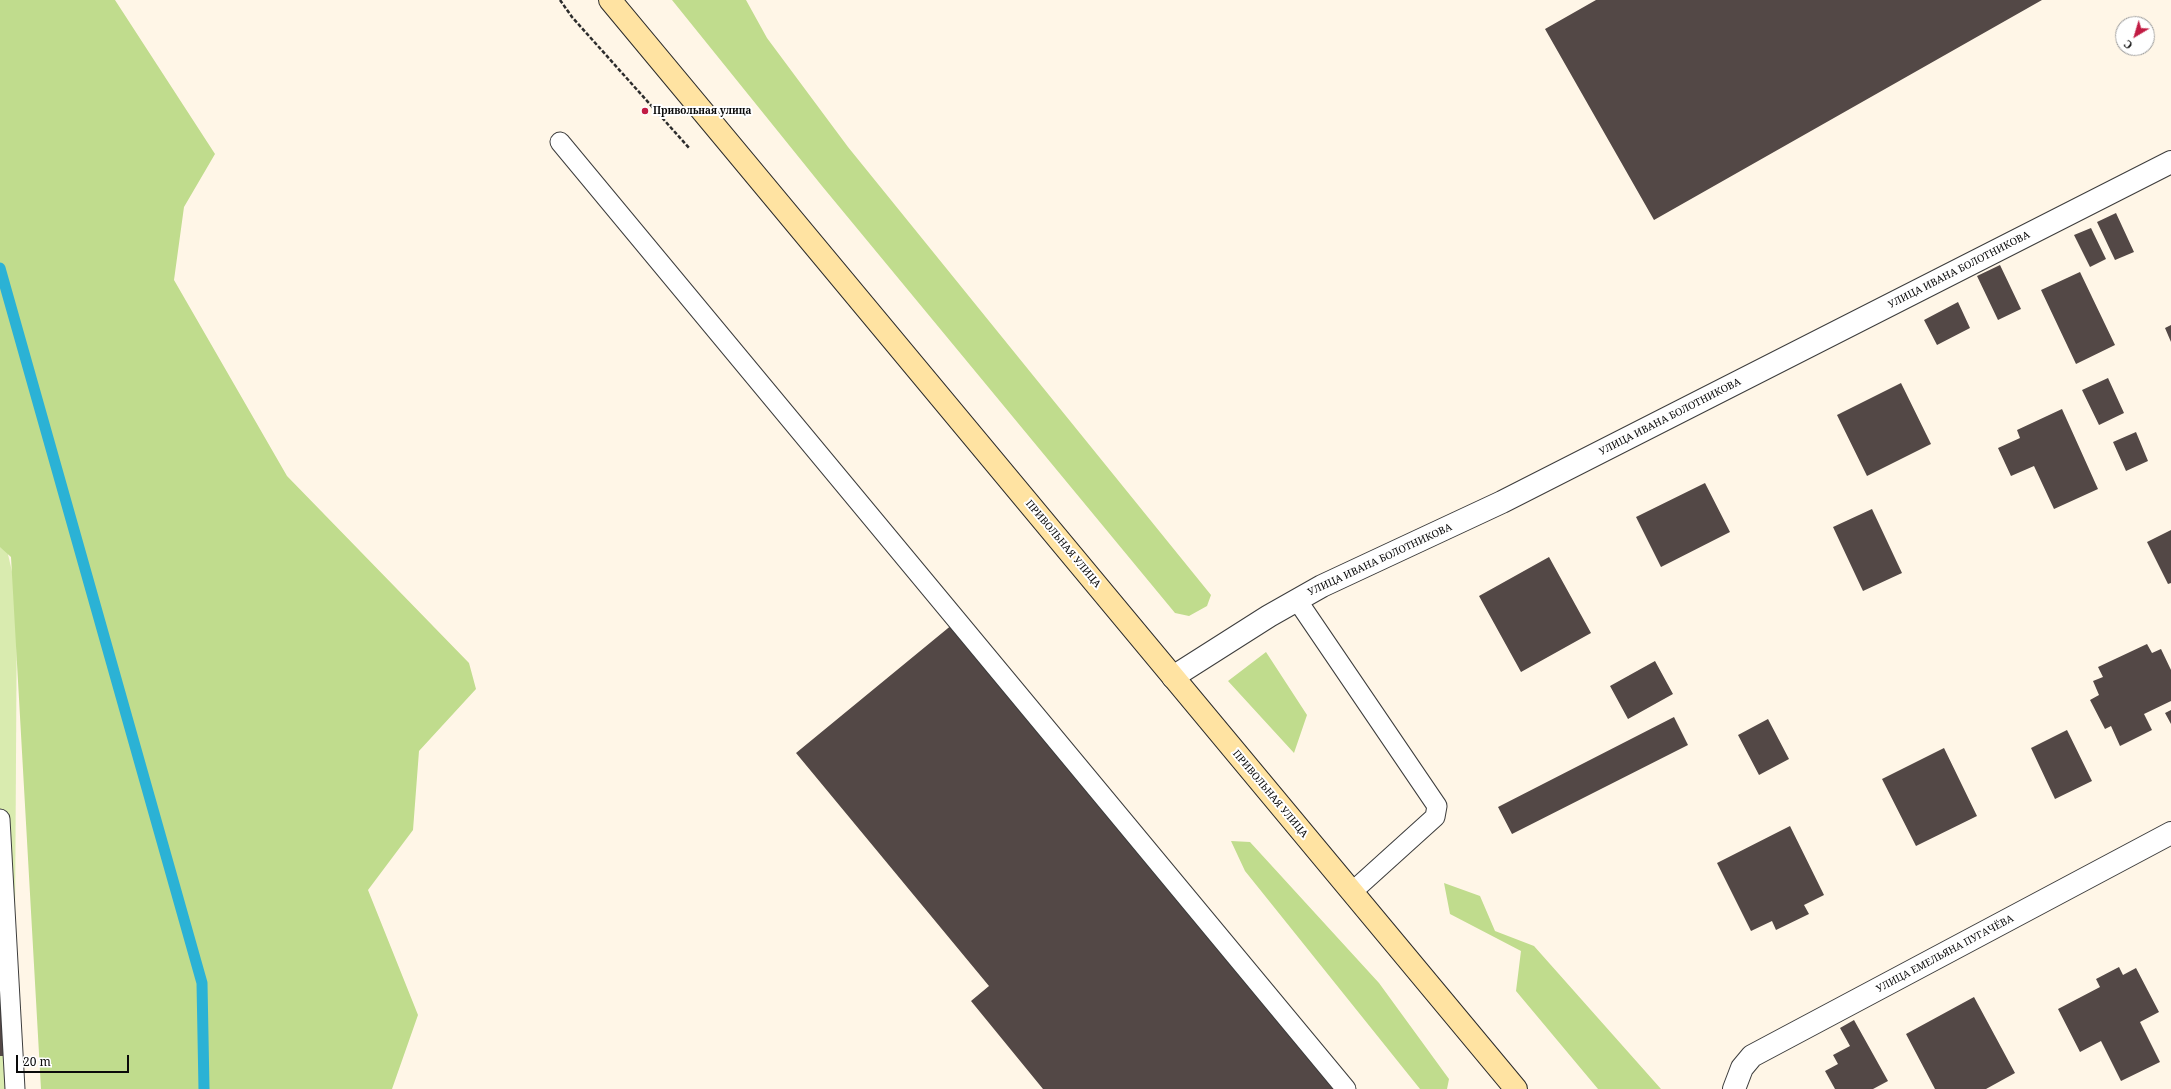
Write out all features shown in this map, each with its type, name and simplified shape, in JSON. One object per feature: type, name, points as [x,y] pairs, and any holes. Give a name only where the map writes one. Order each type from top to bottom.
[{"type":"street","name":"ПРИВОЛЬНАЯ УЛИЦА","points":[[610,0],[1516,1089]]},
{"type":"street","name":"УЛИЦА ИВАНА БОЛОТНИКОВА","points":[[1173,677],[1322,586],[1502,502],[2171,162]]},
{"type":"street","name":"УЛИЦА ЕМЕЛЬЯНА ПУГАЧЁВА","points":[[1734,1089],[1742,1068],[1752,1056],[2171,833]]},
{"type":"lane","points":[[560,142],[1346,1089]]},
{"type":"lane","points":[[1297,600],[1438,806],[1435,817],[1352,892]]},
{"type":"lane","points":[[0,819],[15,1089]]},
{"type":"green space","points":[[0,0],[115,0],[215,154],[184,207],[174,280],[287,476],[469,663],[476,689],[419,751],[413,830],[368,890],[418,1015],[392,1089],[41,1089],[11,557],[0,547]]},
{"type":"green space","points":[[672,0],[746,0],[767,38],[848,147],[1211,595],[1207,606],[1189,616],[1175,613],[822,186]]},
{"type":"green space","points":[[0,520],[17,593],[14,1089],[0,1089]]},
{"type":"green space","points":[[1266,652],[1307,715],[1294,753],[1228,681]]},
{"type":"green space","points":[[1231,841],[1250,842],[1379,983],[1449,1079],[1447,1089],[1420,1089],[1245,871]]},
{"type":"green space","points":[[1444,883],[1480,896],[1495,931],[1534,946],[1661,1089],[1598,1089],[1516,991],[1521,951],[1450,914]]},
{"type":"building","points":[[1596,0],[2042,0],[1654,220],[1545,29]]},
{"type":"building","points":[[2116,213],[2134,252],[2115,260],[2097,222]]},
{"type":"building","points":[[2091,228],[2106,259],[2090,267],[2074,235]]},
{"type":"building","points":[[2000,265],[2021,309],[1998,320],[1977,276]]},
{"type":"building","points":[[2080,272],[2115,345],[2076,364],[2041,290]]},
{"type":"building","points":[[1958,302],[1970,328],[1937,345],[1924,320]]},
{"type":"building","points":[[2171,325],[2171,342],[2165,328]]},
{"type":"building","points":[[2108,378],[2124,413],[2099,425],[2082,390]]},
{"type":"building","points":[[1901,383],[1931,444],[1867,476],[1837,415]]},
{"type":"building","points":[[2062,409],[2098,489],[2054,509],[2034,466],[2011,476],[1998,448],[2020,438],[2017,430]]},
{"type":"building","points":[[2136,432],[2148,461],[2126,471],[2113,442]]},
{"type":"building","points":[[1705,483],[1730,532],[1661,567],[1636,517]]},
{"type":"building","points":[[1872,509],[1902,573],[1863,591],[1833,527]]},
{"type":"building","points":[[2171,530],[2171,583],[2168,584],[2147,542]]},
{"type":"building","points":[[1549,557],[1591,633],[1521,672],[1479,596]]},
{"type":"building","points":[[953,624],[1338,1089],[1043,1089],[971,1001],[989,986],[796,753]]},
{"type":"building","points":[[2147,644],[2152,653],[2161,649],[2171,670],[2171,701],[2144,714],[2152,730],[2120,746],[2111,726],[2105,729],[2090,700],[2099,695],[2093,681],[2103,677],[2098,667]]},
{"type":"building","points":[[1655,661],[1673,694],[1628,719],[1610,686]]},
{"type":"building","points":[[2171,710],[2171,724],[2165,713]]},
{"type":"building","points":[[1674,717],[1688,745],[1512,834],[1498,807]]},
{"type":"building","points":[[1768,719],[1789,759],[1759,775],[1738,735]]},
{"type":"building","points":[[2067,730],[2092,781],[2055,799],[2031,748]]},
{"type":"building","points":[[1944,748],[1977,816],[1916,846],[1882,779]]},
{"type":"building","points":[[1790,826],[1824,895],[1804,905],[1809,914],[1776,930],[1772,921],[1751,931],[1717,863]]},
{"type":"building","points":[[2119,967],[2123,975],[2136,968],[2159,1012],[2140,1022],[2160,1062],[2121,1081],[2101,1041],[2080,1052],[2058,1009],[2100,987],[2096,979]]},
{"type":"building","points":[[0,984],[5,1056],[0,1056]]},
{"type":"building","points":[[1974,997],[2015,1073],[1986,1089],[1935,1089],[1906,1034]]},
{"type":"building","points":[[1854,1020],[1888,1081],[1873,1089],[1835,1089],[1825,1071],[1838,1064],[1833,1055],[1850,1046],[1840,1028]]},
{"type":"waterway","points":[[0,268],[202,983],[204,1089]]},
{"type":"place","name":"Привольная улица","points":[[645,111]]}]
